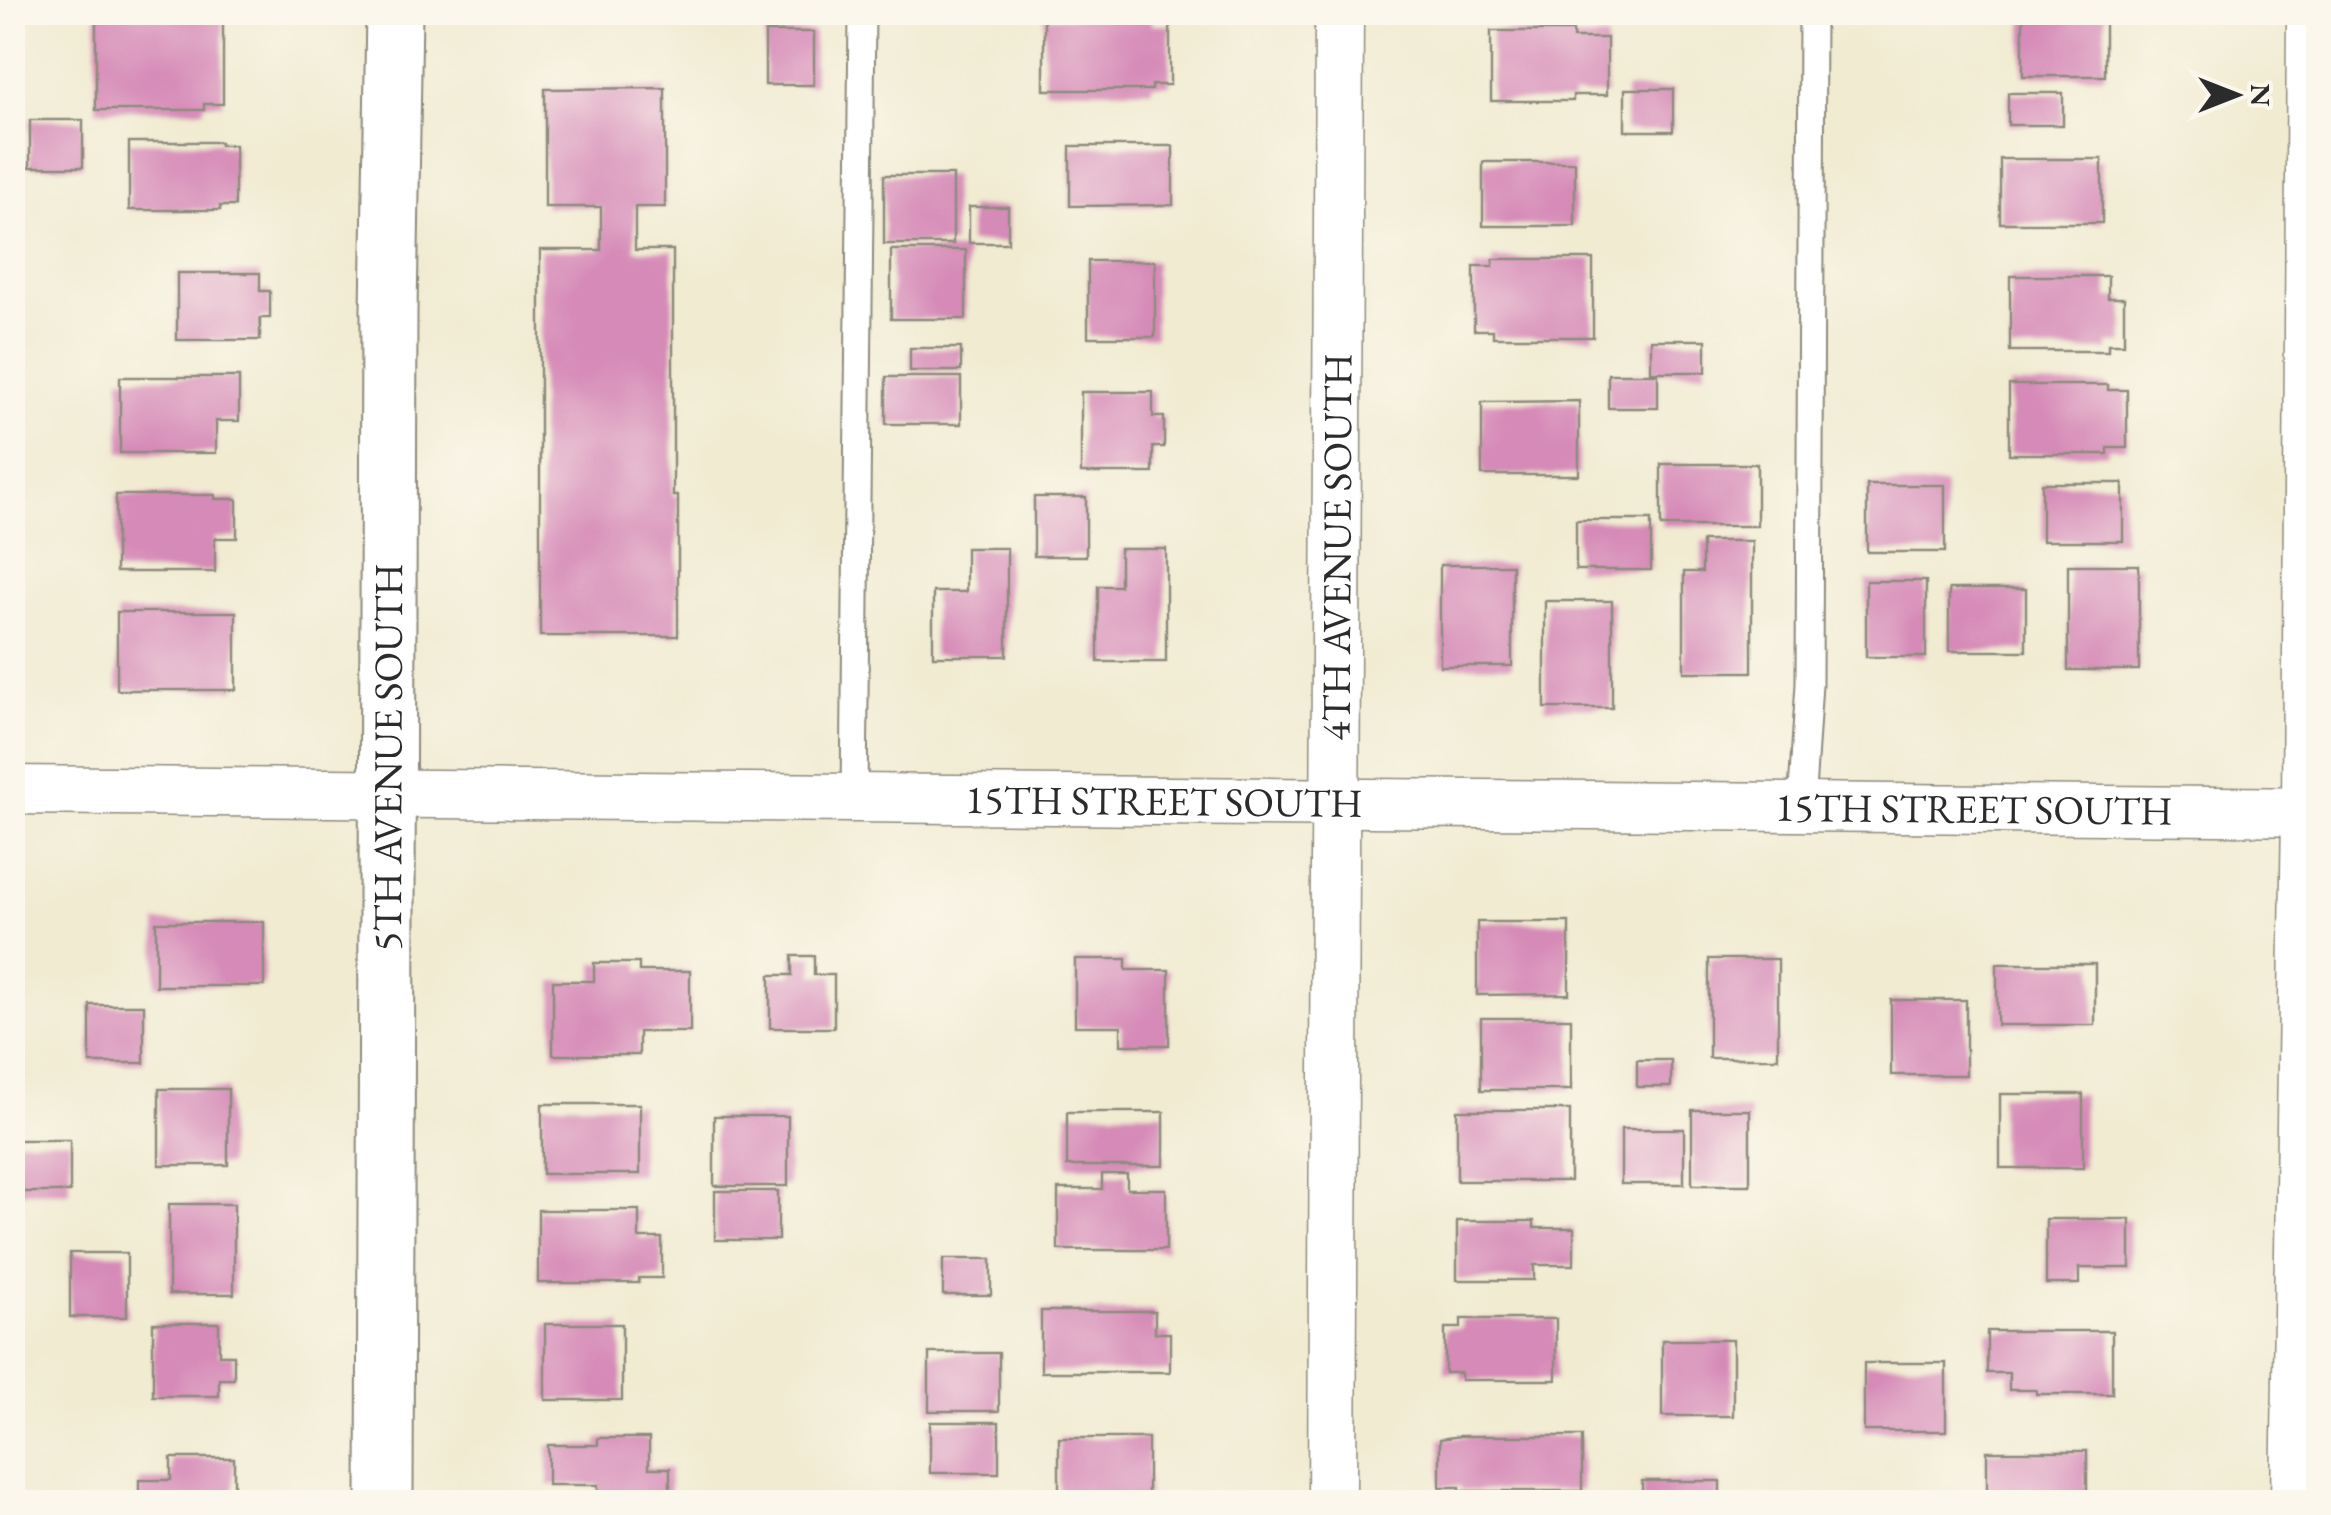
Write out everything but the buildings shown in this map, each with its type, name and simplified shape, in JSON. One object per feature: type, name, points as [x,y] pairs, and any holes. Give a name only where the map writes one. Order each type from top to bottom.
[{"type":"street","name":"5TH AVENUE SOUTH","points":[[385,1502],[389,312],[394,12]]},
{"type":"street","name":"4TH AVENUE SOUTH","points":[[1332,1502],[1338,12]]},
{"type":"street","points":[[2295,1502],[2312,812],[2311,12]]},
{"type":"street","name":"15TH STREET SOUTH","points":[[12,790],[2312,812]]},
{"type":"lane","points":[[854,797],[862,12]]},
{"type":"lane","points":[[1801,807],[1809,684],[1812,12]]}]
